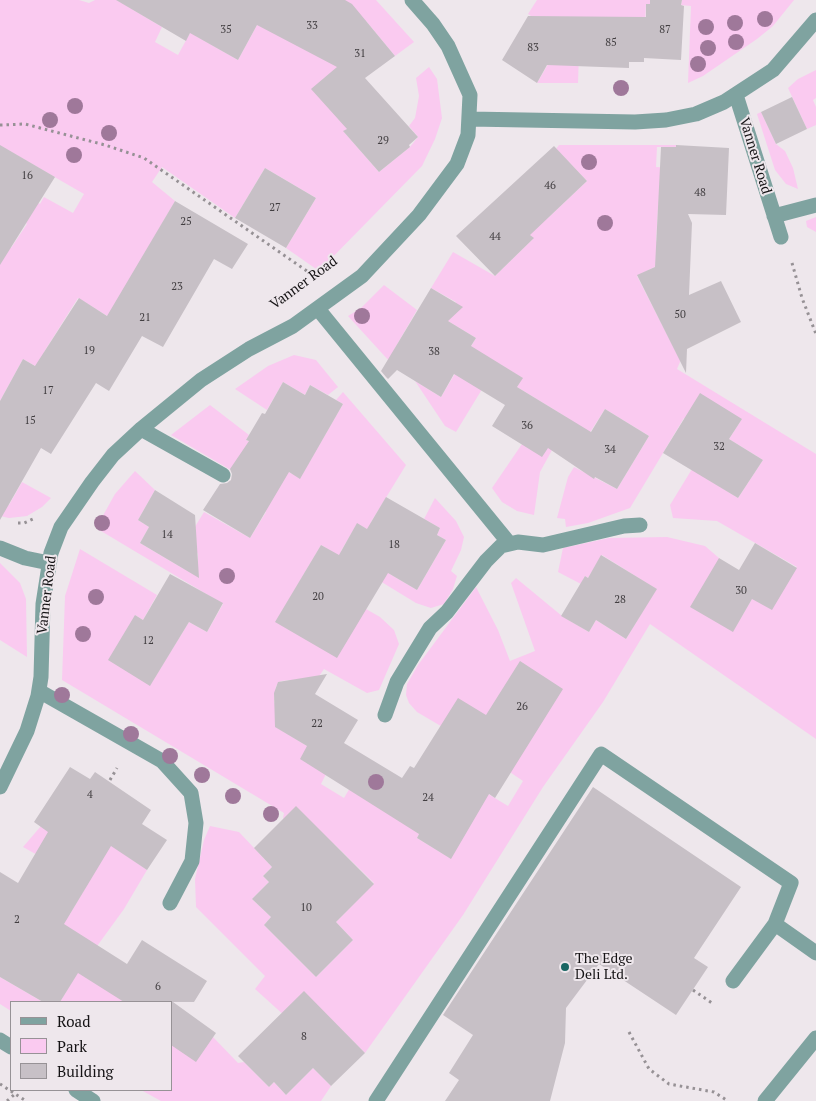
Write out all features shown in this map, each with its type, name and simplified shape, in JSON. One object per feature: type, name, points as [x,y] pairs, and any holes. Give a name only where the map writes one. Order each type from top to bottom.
[{"type":"street","name":"Vanner Road","points":[[0,787],[28,729],[39,691],[43,604],[49,563],[61,527],[81,498],[113,456],[141,429],[217,369],[318,309],[369,269],[432,199],[458,164],[464,149],[470,119],[470,94],[452,55],[433,24],[412,0]]},
{"type":"street","points":[[470,119],[610,122],[666,120],[696,114],[736,95],[782,62],[816,20]]},
{"type":"street","name":"Vanner Road","points":[[736,95],[781,237]]},
{"type":"street","points":[[774,216],[816,205]]},
{"type":"street","points":[[318,309],[509,542]]},
{"type":"street","points":[[141,429],[223,475]]},
{"type":"street","points":[[385,715],[396,682],[430,628],[447,612],[496,550],[509,542],[543,544],[624,526],[640,525]]},
{"type":"street","points":[[0,548],[25,558],[49,563]]},
{"type":"street","points":[[39,691],[162,761],[191,793],[196,823],[192,861],[170,904]]},
{"type":"street","points":[[376,1101],[601,754],[790,883],[775,924],[733,981]]},
{"type":"street","points":[[775,924],[816,953]]},
{"type":"street","points":[[765,1101],[816,1038]]},
{"type":"street","points":[[78,1091],[93,1101]]},
{"type":"path","name":"Vanner Road","points":[[0,125],[25,124],[105,145],[144,158],[316,277],[310,282]]},
{"type":"path","points":[[781,237],[792,262],[802,298],[816,334]]},
{"type":"path","points":[[629,1032],[649,1069],[669,1084],[714,1092],[728,1101]]},
{"type":"path","points":[[10,1091],[26,1101]]},
{"type":"path","points":[[7,1101],[15,1094]]},
{"type":"green space","points":[[0,0],[79,0],[89,3],[95,0],[117,0],[162,27],[155,42],[178,55],[201,13],[196,36],[238,60],[257,25],[345,0],[376,0],[414,42],[395,56],[366,21],[338,67],[347,129],[344,132],[379,172],[410,147],[418,137],[409,126],[415,118],[419,96],[416,78],[429,67],[437,79],[442,118],[435,139],[422,166],[319,271],[286,248],[316,198],[265,168],[235,218],[162,167],[152,182],[175,201],[109,317],[78,298],[44,352],[56,378],[23,359],[0,401],[0,242],[11,248],[27,224],[17,217],[29,197],[40,204],[44,197],[73,213],[84,194],[6,149],[0,159]]},
{"type":"green space","points":[[537,0],[650,0],[650,4],[646,4],[645,24],[579,52],[578,83],[537,83],[564,37],[528,14]]},
{"type":"green space","points":[[682,0],[794,0],[773,26],[757,39],[703,76],[688,83],[691,6],[681,5]]},
{"type":"green space","points":[[816,70],[816,98],[813,100],[816,107],[816,125],[807,129],[788,88],[798,79]]},
{"type":"green space","points":[[761,112],[776,144],[785,151],[793,168],[798,189],[786,184],[775,170],[757,114]]},
{"type":"green space","points":[[559,145],[676,145],[676,147],[657,147],[656,167],[673,168],[671,209],[658,208],[656,241],[680,254],[637,276],[677,354],[685,350],[677,369],[816,454],[816,739],[650,624],[603,702],[543,787],[463,915],[365,1053],[311,999],[286,1017],[255,989],[265,976],[196,907],[195,879],[204,840],[210,826],[239,832],[272,867],[263,876],[269,882],[252,899],[271,917],[264,925],[316,977],[353,940],[336,922],[374,883],[334,844],[317,861],[312,847],[283,818],[284,813],[62,680],[65,596],[80,549],[157,595],[143,620],[135,615],[150,685],[189,622],[207,632],[223,604],[96,528],[115,494],[135,471],[155,490],[138,520],[149,527],[140,543],[184,569],[195,565],[198,560],[198,554],[194,548],[185,543],[204,512],[250,538],[266,512],[239,496],[248,480],[171,435],[210,405],[249,435],[246,440],[273,455],[270,462],[300,478],[343,404],[336,400],[343,392],[406,465],[371,522],[374,533],[357,524],[341,551],[361,562],[363,558],[417,590],[446,540],[437,535],[440,528],[424,519],[435,498],[456,521],[464,537],[461,550],[451,571],[457,576],[453,589],[444,604],[431,608],[416,603],[321,545],[276,622],[366,609],[380,617],[394,630],[399,644],[379,690],[367,693],[324,669],[309,691],[290,680],[281,681],[276,686],[274,703],[286,710],[276,727],[307,746],[326,774],[321,784],[344,798],[364,764],[419,834],[417,838],[450,858],[480,789],[508,806],[523,781],[451,732],[417,712],[409,703],[406,695],[407,684],[418,665],[476,587],[498,630],[510,661],[535,651],[511,583],[516,578],[562,616],[589,632],[596,620],[626,639],[656,589],[602,555],[588,578],[585,576],[581,584],[558,572],[563,548],[609,538],[667,537],[705,546],[719,558],[733,631],[752,599],[797,567],[717,521],[673,518],[670,505],[692,469],[738,498],[763,460],[729,439],[742,419],[691,422],[684,418],[630,508],[588,523],[566,527],[565,519],[557,518],[568,477],[574,467],[617,489],[649,436],[605,409],[589,434],[568,421],[540,472],[534,515],[517,511],[502,502],[492,488],[522,444],[566,417],[517,387],[522,378],[498,363],[456,432],[445,426],[415,381],[441,397],[476,338],[446,320],[456,302],[431,288],[453,252],[495,276],[533,239],[528,232],[549,217],[587,181],[556,149]]},
{"type":"green space","points":[[816,217],[816,232],[807,227],[806,221]]},
{"type":"green space","points":[[384,285],[417,310],[395,348],[390,362],[348,316],[361,308]]},
{"type":"green space","points":[[294,355],[316,360],[338,387],[328,395],[310,385],[305,395],[283,382],[267,410],[235,389],[268,366]]},
{"type":"green space","points":[[22,482],[51,498],[42,507],[27,516],[9,518],[0,516],[0,500],[9,505]]},
{"type":"green space","points":[[0,563],[20,583],[26,599],[27,657],[0,640]]},
{"type":"green space","points":[[85,818],[123,853],[147,870],[124,909],[79,971],[124,1001],[61,1001],[78,971],[46,900],[70,914],[85,888],[61,874],[64,870],[23,847],[41,826]]},
{"type":"green space","points":[[0,977],[41,1001],[10,1001],[10,1010],[0,1004]]},
{"type":"green space","points":[[213,1037],[238,1063],[244,1062],[269,1087],[274,1082],[286,1095],[313,1068],[331,1086],[321,1101],[161,1101],[143,1091],[172,1091],[172,1045]]},
{"type":"building","points":[[116,0],[345,0],[352,4],[395,56],[365,78],[418,137],[409,145],[410,147],[379,172],[343,131],[347,129],[311,89],[337,67],[257,25],[238,60],[190,33],[186,41]]},
{"type":"building","points":[[650,0],[682,0],[681,5],[684,6],[681,60],[644,58],[644,62],[629,62],[629,68],[547,65],[537,83],[502,60],[528,16],[646,17],[646,4],[650,4]]},
{"type":"building","points":[[792,97],[807,129],[776,144],[761,112]]},
{"type":"building","points":[[0,145],[55,177],[0,265]]},
{"type":"building","points":[[676,145],[729,148],[726,215],[688,214],[692,223],[689,295],[721,281],[741,322],[687,349],[686,373],[637,275],[655,267],[661,147],[676,147]]},
{"type":"building","points":[[554,146],[587,181],[530,235],[534,238],[495,276],[456,236]]},
{"type":"building","points":[[265,168],[316,198],[286,248],[235,218]]},
{"type":"building","points":[[175,201],[248,244],[232,269],[214,259],[163,347],[142,336],[109,391],[96,383],[51,454],[41,448],[0,520],[0,401],[23,359],[35,366],[79,298],[107,316]]},
{"type":"building","points":[[431,288],[463,307],[448,321],[476,338],[471,346],[523,378],[517,387],[591,432],[605,409],[649,436],[617,489],[595,477],[594,479],[548,448],[542,457],[492,426],[505,405],[454,374],[441,397],[397,370],[388,379],[386,377],[381,371]]},
{"type":"building","points":[[283,382],[305,395],[310,385],[343,404],[300,479],[289,472],[250,538],[203,510],[220,484],[231,480],[232,474],[230,469],[249,441],[246,440],[262,413],[265,414]]},
{"type":"building","points":[[700,393],[742,419],[729,439],[763,460],[738,498],[663,453]]},
{"type":"building","points":[[155,490],[195,515],[199,578],[140,543],[149,527],[138,520]]},
{"type":"building","points":[[386,497],[440,528],[437,535],[446,540],[417,590],[388,573],[337,658],[275,622],[321,545],[339,555],[357,523],[367,529]]},
{"type":"building","points":[[755,543],[797,568],[772,610],[752,599],[733,632],[690,607],[719,558],[739,570]]},
{"type":"building","points":[[601,555],[657,589],[626,639],[596,620],[589,632],[561,616],[585,576],[588,578]]},
{"type":"building","points":[[170,574],[223,603],[207,632],[189,622],[150,686],[108,660],[135,615],[143,620]]},
{"type":"building","points":[[520,661],[563,689],[495,798],[489,794],[451,859],[417,838],[419,834],[300,759],[307,746],[275,727],[274,693],[278,682],[327,674],[315,694],[358,720],[344,743],[402,778],[410,766],[414,768],[458,698],[486,715]]},
{"type":"building","points":[[70,767],[90,779],[95,772],[151,810],[142,824],[167,840],[147,870],[111,846],[64,924],[127,964],[142,940],[207,981],[194,1002],[173,1002],[216,1033],[196,1062],[172,1046],[172,1001],[122,1001],[78,973],[61,1001],[41,1001],[0,977],[0,872],[18,883],[48,832],[34,822]]},
{"type":"building","points":[[593,787],[741,887],[694,958],[708,967],[676,1015],[599,964],[566,1008],[565,1043],[550,1101],[445,1101],[459,1080],[449,1073],[473,1035],[443,1015]]},
{"type":"building","points":[[296,806],[374,884],[336,922],[353,940],[316,977],[264,925],[271,917],[252,899],[269,882],[263,876],[272,867],[254,848]]},
{"type":"building","points":[[304,991],[365,1053],[331,1086],[313,1068],[286,1095],[274,1082],[269,1087],[238,1056]]},
{"type":"place","name":"The Edge Deli Ltd.","points":[[565,967]]}]
